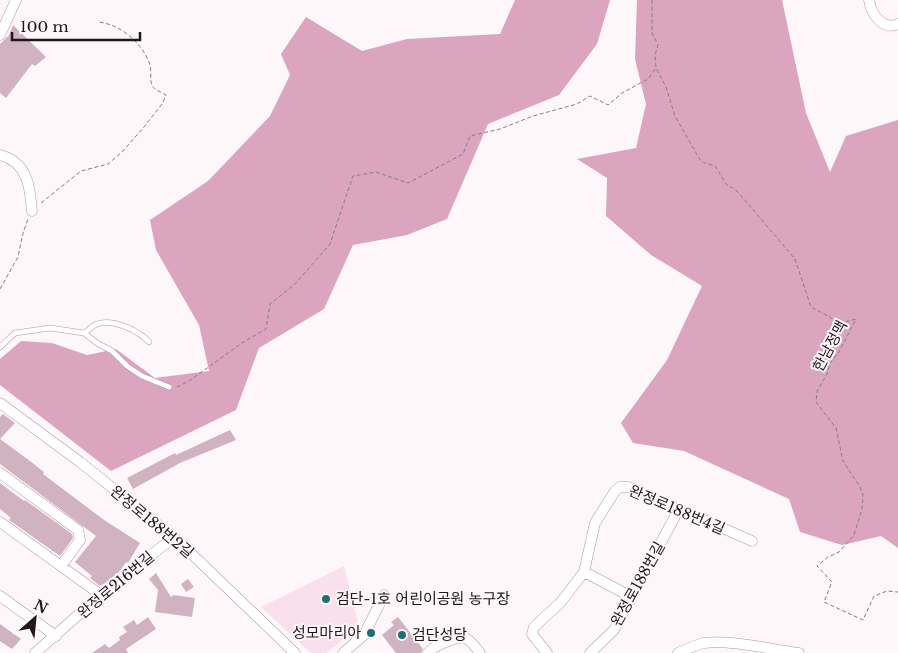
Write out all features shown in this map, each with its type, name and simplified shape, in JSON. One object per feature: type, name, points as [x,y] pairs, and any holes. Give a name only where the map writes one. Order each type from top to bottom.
[{"type":"street","points":[[0,34],[16,0]]},
{"type":"street","points":[[868,0],[873,12],[883,25],[892,27],[898,24]]},
{"type":"street","points":[[0,155],[16,164],[26,175],[30,184],[32,211]]},
{"type":"street","name":"완정로188번2길","points":[[0,403],[80,462],[174,537],[294,653]]},
{"type":"street","points":[[0,473],[78,530],[80,540],[62,566]]},
{"type":"street","name":"완정로188번4길","points":[[547,653],[532,634],[534,627],[561,602],[584,572],[595,523],[615,491],[620,487],[629,487],[752,541]]},
{"type":"street","name":"완정로188번길","points":[[590,653],[614,630],[679,509]]},
{"type":"street","points":[[0,522],[102,595]]},
{"type":"street","name":"완정로216번길","points":[[36,653],[102,595],[174,537]]},
{"type":"street","points":[[584,572],[632,596]]},
{"type":"street","points":[[343,653],[364,635],[384,595]]},
{"type":"street","points":[[0,596],[56,636]]},
{"type":"street","points":[[428,653],[432,648],[458,638],[465,638],[472,642],[480,653]]},
{"type":"street","points":[[678,653],[706,643],[727,643],[799,653]]},
{"type":"lane","points":[[84,333],[98,323],[114,324],[133,329],[149,342]]},
{"type":"lane","points":[[0,347],[15,333],[50,328],[84,333],[97,344],[112,351],[127,366],[142,376],[169,388]]},
{"type":"path","name":"한남정맥","points":[[652,0],[652,33],[658,45],[655,55],[656,68],[666,87],[675,116],[700,160],[715,166],[726,184],[736,191],[796,260],[810,307],[830,317],[837,324],[856,319],[839,352],[830,363],[827,374],[817,391],[816,402],[836,428],[843,461],[863,495],[862,509],[854,535],[839,552],[828,557],[817,566],[832,582],[824,602],[863,620],[874,596],[887,591],[898,592]]},
{"type":"path","points":[[0,289],[18,257],[23,233],[32,211],[81,171],[108,164],[115,158],[144,127],[166,96],[154,90],[151,84],[152,73],[144,52],[127,33],[108,23],[98,22]]},
{"type":"path","points":[[169,388],[180,386],[242,343],[266,329],[270,304],[295,284],[330,244],[353,176],[376,172],[408,183],[463,154],[470,136],[500,129],[533,116],[577,104],[590,96],[608,105],[622,93],[648,79],[656,68]]},
{"type":"shaded area","points":[[515,0],[610,0],[597,44],[559,95],[488,124],[447,219],[407,235],[353,245],[324,309],[259,348],[236,410],[111,471],[0,385],[0,359],[21,341],[52,343],[87,355],[116,349],[155,378],[209,371],[199,325],[156,250],[150,220],[208,181],[270,116],[290,75],[281,54],[306,17],[362,51],[407,39],[500,34]]},
{"type":"shaded area","points":[[637,0],[782,0],[806,113],[830,172],[846,136],[898,120],[898,548],[881,536],[842,545],[800,532],[789,499],[684,451],[633,443],[621,423],[667,360],[702,286],[651,255],[606,216],[607,178],[577,159],[636,148],[646,104],[635,59]]},
{"type":"shaded area","points":[[344,566],[359,627],[326,653],[311,653],[261,607]]},
{"type":"building","points":[[13,25],[46,57],[35,66],[32,64],[6,98],[0,93],[0,44],[9,35]]},
{"type":"building","points":[[3,414],[15,423],[0,439],[0,417]]},
{"type":"building","points":[[230,430],[236,440],[180,463],[133,489],[127,478],[175,453],[176,455]]},
{"type":"building","points":[[0,439],[104,520],[140,543],[128,563],[126,562],[119,572],[100,586],[90,578],[92,576],[75,562],[96,536],[0,464]]},
{"type":"building","points":[[0,483],[72,534],[73,538],[60,556],[9,520],[11,518],[0,509]]},
{"type":"building","points":[[156,573],[171,597],[174,595],[195,598],[192,617],[155,612],[158,590],[149,579]]},
{"type":"building","points":[[188,579],[194,587],[186,592],[181,584]]},
{"type":"building","points":[[148,617],[156,629],[126,649],[128,653],[92,653],[105,644],[109,648],[120,640],[119,637],[127,632],[123,627],[134,620],[137,625]]},
{"type":"building","points":[[398,617],[423,649],[421,653],[396,653],[382,635],[394,625],[391,622]]},
{"type":"building","points":[[0,624],[21,639],[12,649],[0,641]]},
{"type":"place","name":"검단-1호 어린이공원 농구장","points":[[326,599]]},
{"type":"place","name":"성모마리아","points":[[371,633]]},
{"type":"place","name":"검단성당","points":[[402,635]]}]
